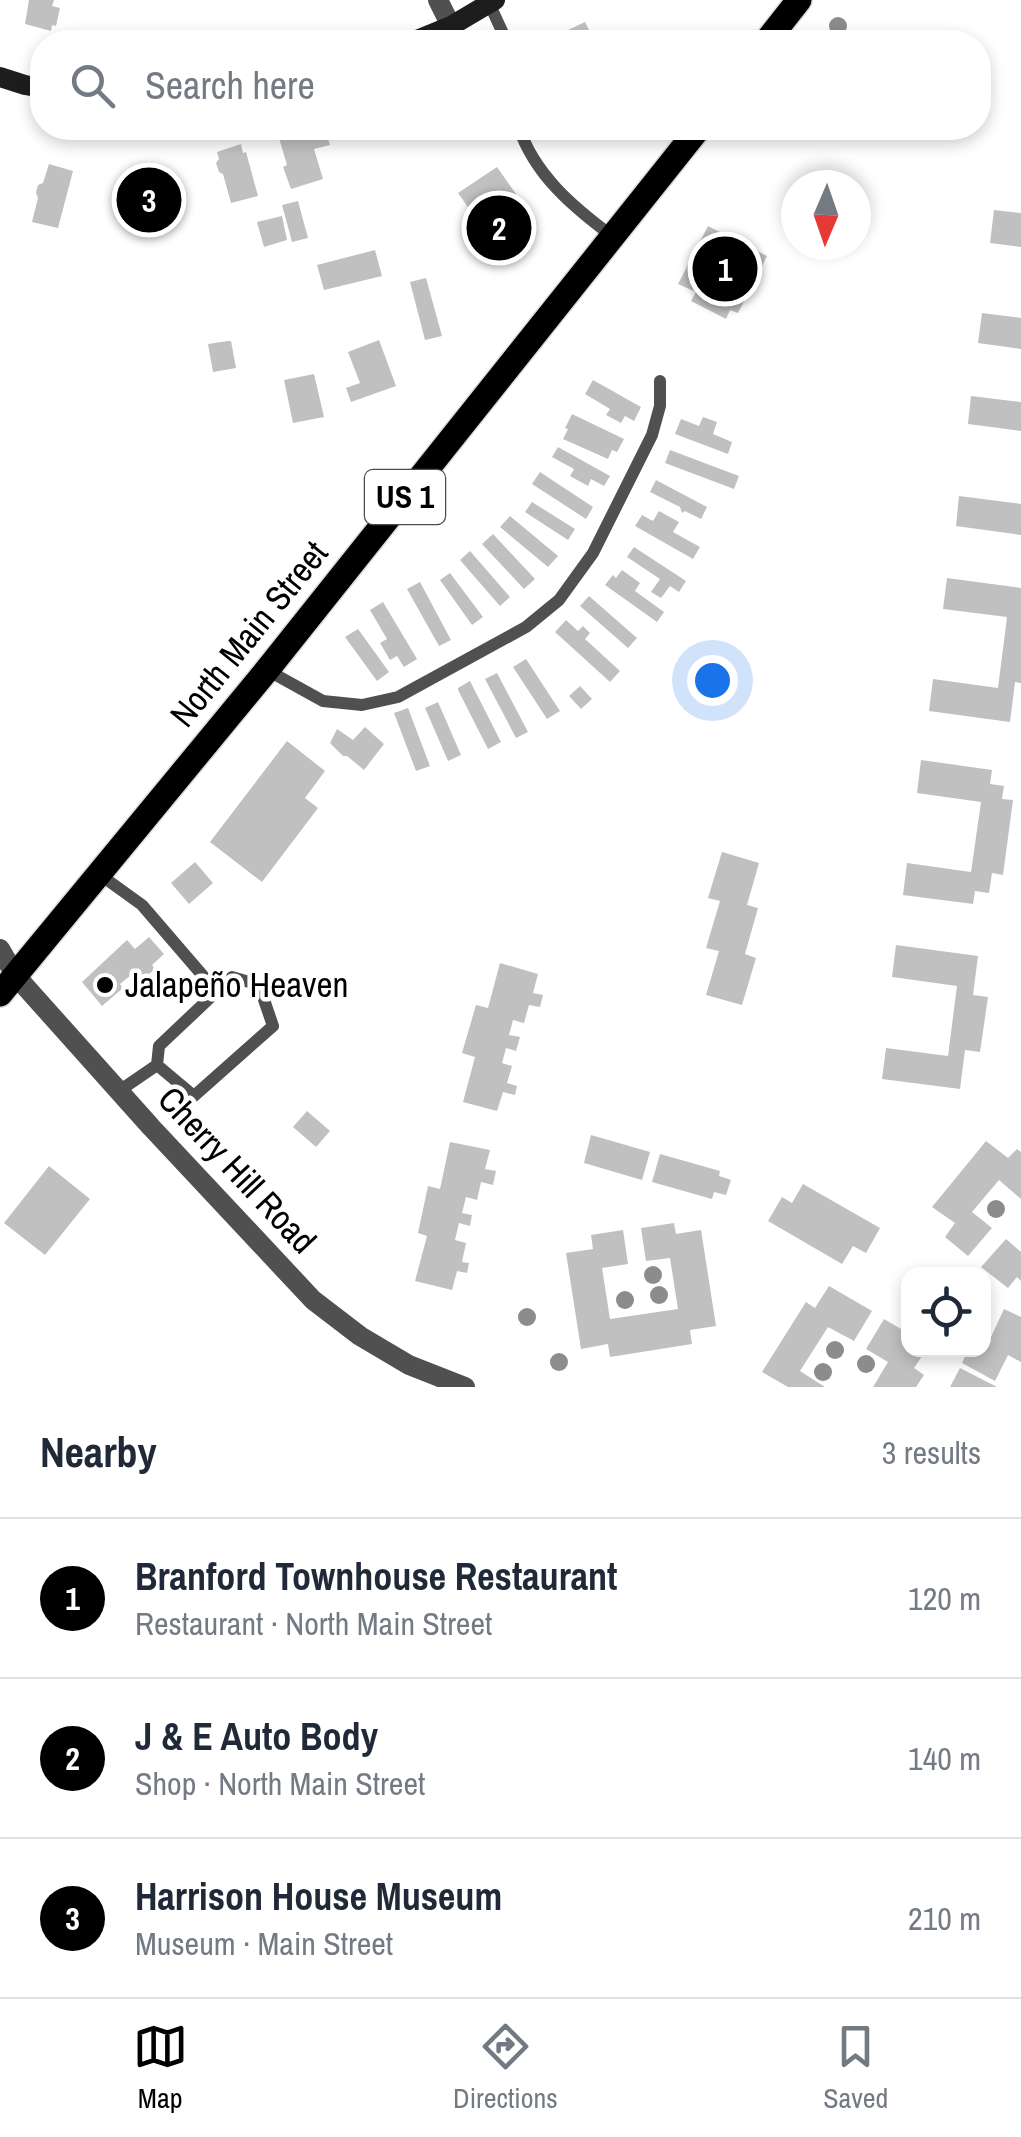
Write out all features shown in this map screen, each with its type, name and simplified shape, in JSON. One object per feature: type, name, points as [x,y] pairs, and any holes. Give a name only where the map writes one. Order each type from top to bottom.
[{"type":"main road","points":[[775,30],[799,0]]},
{"type":"main road","points":[[462,30],[492,2]]},
{"type":"main road","points":[[0,76],[30,87]]},
{"type":"main road","name":"North Main Street","points":[[8,984],[267,670],[689,140]]},
{"type":"street","points":[[438,0],[456,30]]},
{"type":"street","name":"Cherry Hill Road","points":[[0,949],[8,984],[119,1091],[314,1300],[360,1336],[409,1365],[465,1387]]},
{"type":"lane","points":[[492,2],[502,30]]},
{"type":"lane","points":[[523,140],[546,178],[579,212],[612,236]]},
{"type":"lane","points":[[267,670],[323,700],[362,705],[398,697],[526,627],[559,600],[593,553],[652,435],[660,406],[660,381]]},
{"type":"lane","points":[[99,874],[142,905],[216,991]]},
{"type":"lane","points":[[232,976],[260,984],[273,1026],[194,1096],[157,1066],[158,1046],[232,976]]},
{"type":"lane","points":[[119,1091],[157,1066]]},
{"type":"building","points":[[29,0],[54,0],[52,6],[60,8],[51,30],[25,24]]},
{"type":"building","points":[[585,22],[589,30],[568,30]]},
{"type":"building","points":[[280,140],[329,140],[330,145],[314,149],[323,179],[291,189],[283,167],[287,165]]},
{"type":"building","points":[[241,144],[258,196],[231,203],[216,163],[217,152]]},
{"type":"building","points":[[49,164],[73,171],[58,228],[32,222],[38,185],[43,183]]},
{"type":"building","points":[[497,167],[516,194],[477,220],[458,193]]},
{"type":"building","points":[[167,178],[174,213],[130,222],[123,187]]},
{"type":"building","points":[[298,201],[308,238],[292,242],[282,205]]},
{"type":"building","points":[[994,210],[1021,213],[1021,247],[990,243]]},
{"type":"building","points":[[282,216],[287,240],[264,247],[257,222]]},
{"type":"building","points":[[708,226],[767,256],[738,313],[730,310],[726,319],[691,301],[696,292],[678,284]]},
{"type":"building","points":[[375,250],[382,276],[324,290],[317,265]]},
{"type":"building","points":[[426,278],[442,336],[425,340],[410,282]]},
{"type":"building","points":[[982,313],[1021,318],[1021,349],[978,343]]},
{"type":"building","points":[[379,340],[396,386],[351,402],[346,388],[360,383],[348,352]]},
{"type":"building","points":[[231,341],[236,368],[213,372],[208,344]]},
{"type":"building","points":[[314,374],[324,417],[293,423],[284,380]]},
{"type":"building","points":[[593,380],[641,407],[634,421],[625,416],[621,423],[606,415],[610,409],[585,394]]},
{"type":"building","points":[[971,396],[1021,402],[1021,431],[968,424]]},
{"type":"building","points":[[572,414],[624,439],[617,452],[612,450],[608,459],[563,439]]},
{"type":"building","points":[[703,417],[717,422],[713,434],[732,442],[728,454],[675,434],[681,419],[699,426]]},
{"type":"building","points":[[558,447],[610,476],[604,486],[591,479],[588,486],[570,476],[574,469],[552,457]]},
{"type":"building","points":[[670,450],[739,476],[734,489],[665,463]]},
{"type":"building","points":[[540,472],[593,507],[586,519],[532,484]]},
{"type":"building","points":[[656,480],[707,507],[701,519],[682,513],[680,507],[650,492]]},
{"type":"building","points":[[959,496],[1021,504],[1021,535],[956,526]]},
{"type":"building","points":[[532,502],[575,529],[568,540],[525,512]]},
{"type":"building","points":[[659,511],[679,522],[673,532],[700,547],[693,559],[635,526],[642,515],[653,521]]},
{"type":"building","points":[[510,516],[558,556],[548,567],[500,527]]},
{"type":"building","points":[[493,534],[535,579],[524,589],[482,544]]},
{"type":"building","points":[[634,547],[686,581],[679,592],[670,586],[661,598],[651,592],[660,579],[627,557]]},
{"type":"building","points":[[470,551],[510,597],[500,606],[460,560]]},
{"type":"building","points":[[622,570],[640,583],[635,591],[664,612],[657,622],[605,585]]},
{"type":"building","points":[[450,573],[483,617],[472,625],[440,580]]},
{"type":"building","points":[[947,578],[1021,588],[1021,683],[1015,682],[1010,722],[929,711],[933,679],[998,688],[1007,617],[943,609]]},
{"type":"building","points":[[420,582],[451,640],[439,646],[407,589]]},
{"type":"building","points":[[589,596],[637,638],[628,648],[580,606]]},
{"type":"building","points":[[383,602],[417,659],[404,667],[397,656],[390,660],[380,643],[387,639],[370,610]]},
{"type":"building","points":[[566,620],[578,631],[583,626],[590,633],[585,639],[620,671],[610,682],[555,632]]},
{"type":"building","points":[[358,629],[389,672],[377,681],[345,637]]},
{"type":"building","points":[[526,659],[560,711],[547,719],[513,667]]},
{"type":"building","points":[[497,673],[528,732],[516,738],[485,679]]},
{"type":"building","points":[[470,681],[501,742],[488,749],[458,690]]},
{"type":"building","points":[[580,686],[592,699],[581,709],[569,696]]},
{"type":"building","points":[[438,702],[461,755],[448,761],[425,708]]},
{"type":"building","points":[[408,708],[430,766],[416,771],[394,713]]},
{"type":"building","points":[[365,727],[384,744],[364,770],[330,743],[337,729],[353,740]]},
{"type":"building","points":[[287,741],[325,771],[305,798],[318,808],[262,882],[210,842]]},
{"type":"building","points":[[921,760],[992,770],[990,784],[1004,786],[1002,799],[1013,800],[1003,875],[992,873],[989,893],[975,891],[973,904],[903,895],[907,863],[971,872],[981,802],[917,793]]},
{"type":"building","points":[[722,852],[759,863],[747,905],[758,908],[745,954],[756,958],[742,1005],[706,995],[719,951],[706,948],[720,901],[708,898]]},
{"type":"building","points":[[195,862],[213,883],[189,904],[171,883]]},
{"type":"building","points":[[149,937],[164,954],[152,965],[155,969],[137,984],[130,976],[120,984],[123,988],[102,1006],[82,982],[127,940],[135,949]]},
{"type":"building","points":[[896,945],[978,956],[973,995],[988,997],[980,1052],[965,1050],[960,1089],[882,1079],[886,1048],[948,1056],[957,986],[892,977]]},
{"type":"building","points":[[500,963],[538,974],[533,993],[543,995],[540,1007],[529,1005],[524,1023],[513,1020],[509,1035],[520,1037],[516,1051],[506,1048],[502,1063],[512,1066],[507,1083],[517,1086],[515,1095],[503,1092],[497,1111],[463,1102],[475,1057],[462,1053],[476,1005],[488,1008]]},
{"type":"building","points":[[307,1111],[330,1131],[316,1147],[293,1127]]},
{"type":"building","points":[[591,1135],[650,1152],[642,1180],[584,1163]]},
{"type":"building","points":[[986,1141],[1008,1158],[1017,1149],[1021,1152],[1021,1199],[999,1180],[972,1212],[992,1228],[968,1256],[945,1237],[955,1223],[932,1207]]},
{"type":"building","points":[[450,1142],[490,1150],[485,1169],[496,1171],[493,1185],[481,1182],[477,1200],[466,1197],[462,1213],[472,1215],[470,1226],[459,1223],[455,1240],[466,1243],[462,1262],[469,1263],[467,1273],[457,1271],[452,1290],[415,1281],[427,1236],[418,1233],[428,1186],[440,1189]]},
{"type":"building","points":[[660,1154],[720,1171],[719,1176],[731,1180],[726,1195],[714,1192],[712,1199],[652,1182]]},
{"type":"building","points":[[49,1166],[90,1199],[45,1255],[4,1223]]},
{"type":"building","points":[[803,1184],[880,1228],[866,1253],[853,1246],[842,1264],[768,1221],[782,1197],[792,1203]]},
{"type":"building","points":[[674,1223],[676,1234],[701,1230],[716,1326],[690,1330],[692,1344],[610,1357],[608,1344],[581,1349],[566,1253],[593,1249],[591,1235],[623,1230],[628,1264],[602,1268],[610,1319],[678,1309],[670,1258],[646,1261],[641,1228]]},
{"type":"building","points":[[1006,1239],[1021,1252],[1021,1281],[1017,1277],[1008,1288],[991,1275],[991,1267],[981,1267]]},
{"type":"building","points":[[829,1286],[872,1311],[854,1341],[828,1327],[800,1371],[825,1387],[788,1387],[762,1372],[806,1302],[815,1308]]},
{"type":"building","points":[[1004,1309],[1021,1317],[1021,1362],[1008,1355],[995,1381],[962,1363],[965,1357],[991,1357],[991,1337]]},
{"type":"building","points":[[884,1319],[901,1329],[901,1357],[921,1357],[914,1368],[924,1375],[916,1387],[873,1387],[888,1362],[866,1349]]},
{"type":"building","points":[[960,1368],[997,1387],[950,1387]]},
{"type":"place","name":"Harrison House Museum","points":[[149,200]]},
{"type":"place","name":"J & E Auto Body","points":[[499,228]]},
{"type":"place","name":"Branford Townhouse Restaurant","points":[[725,269]]},
{"type":"place","name":"Jalapeño Heaven","points":[[105,985]]}]
